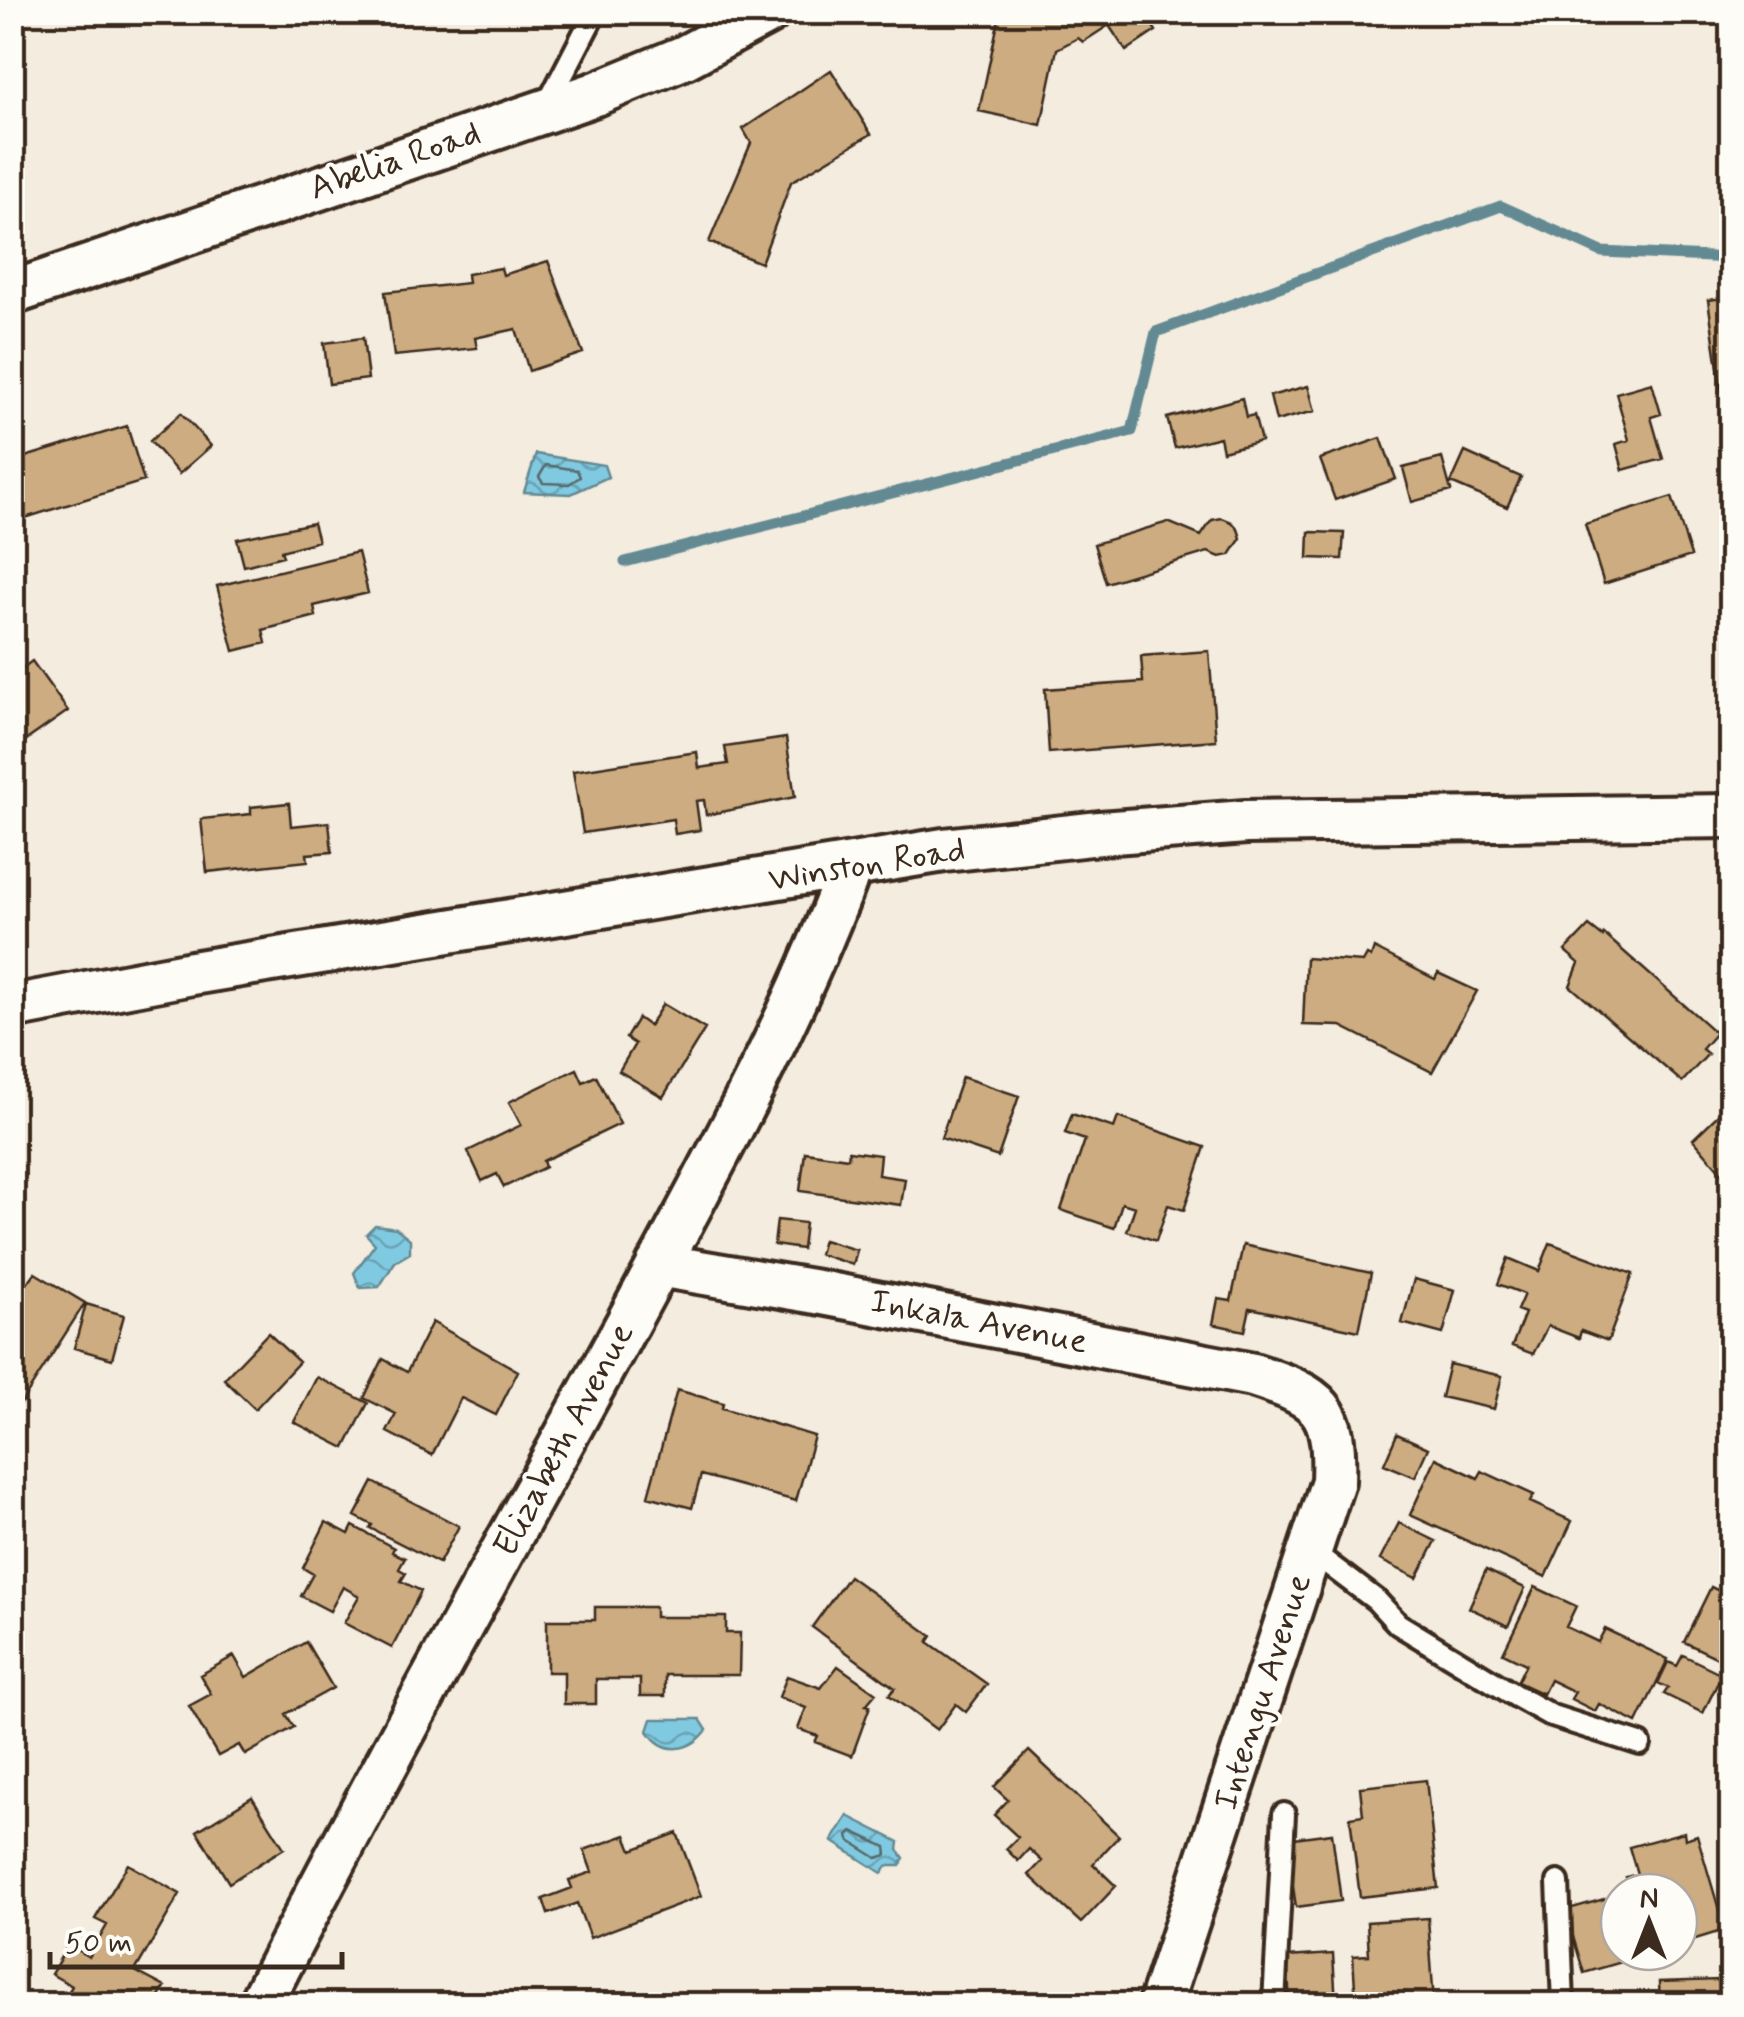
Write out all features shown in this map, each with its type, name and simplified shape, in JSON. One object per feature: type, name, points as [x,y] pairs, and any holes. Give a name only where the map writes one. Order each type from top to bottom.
[{"type":"street","name":"Abelia Road","points":[[12,292],[594,94],[685,56],[769,12]]},
{"type":"street","name":"Winston Road","points":[[12,1007],[212,970],[944,850],[1246,822],[1732,816]]},
{"type":"street","name":"Elizabeth Avenue","points":[[260,2004],[658,1266],[788,1014],[823,940],[850,868]]},
{"type":"street","name":"Inkala Avenue","points":[[658,1266],[842,1296],[1199,1364],[1297,1389]]},
{"type":"street","name":"Intengu Avenue","points":[[1160,2004],[1333,1481],[1332,1429],[1319,1406],[1297,1389]]},
{"type":"lane","points":[[546,109],[595,12]]},
{"type":"lane","points":[[1310,1550],[1376,1600],[1398,1624],[1516,1696],[1552,1716],[1640,1744]]},
{"type":"lane","points":[[1274,2004],[1284,1814]]},
{"type":"lane","points":[[1558,1882],[1563,2004]]},
{"type":"water","points":[[536,454],[604,465],[608,477],[571,494],[524,492]]},
{"type":"water","points":[[375,1225],[396,1228],[410,1239],[410,1253],[395,1262],[379,1287],[360,1288],[354,1273],[375,1244],[366,1234]]},
{"type":"water","points":[[652,1719],[700,1719],[707,1730],[685,1747],[669,1747],[648,1731]]},
{"type":"water","points":[[848,1816],[899,1842],[898,1850],[904,1858],[900,1866],[887,1866],[882,1873],[832,1841]]},
{"type":"building","points":[[1008,12],[1116,12],[1120,18],[1083,42],[1078,38],[1057,49],[1041,125],[979,111],[999,18]]},
{"type":"building","points":[[1133,12],[1144,12],[1156,31],[1126,51],[1110,27]]},
{"type":"building","points":[[831,70],[871,134],[791,182],[761,263],[709,242],[751,143],[743,129]]},
{"type":"building","points":[[548,261],[583,353],[529,371],[516,329],[475,338],[477,348],[394,356],[385,292],[468,283],[467,274],[501,268],[503,275]]},
{"type":"building","points":[[1732,297],[1732,422],[1726,422],[1708,300]]},
{"type":"building","points":[[363,338],[368,379],[329,384],[324,343]]},
{"type":"building","points":[[1652,383],[1661,414],[1651,417],[1663,459],[1623,470],[1616,444],[1629,440],[1616,393]]},
{"type":"building","points":[[1308,386],[1315,411],[1276,421],[1270,396]]},
{"type":"building","points":[[1242,398],[1246,417],[1254,415],[1261,441],[1223,451],[1220,437],[1175,448],[1167,418]]},
{"type":"building","points":[[181,413],[211,446],[179,474],[150,441]]},
{"type":"building","points":[[127,426],[144,481],[12,522],[12,461]]},
{"type":"building","points":[[1381,438],[1396,479],[1335,500],[1320,459]]},
{"type":"building","points":[[1465,452],[1521,477],[1507,507],[1451,483]]},
{"type":"building","points":[[1442,458],[1451,491],[1412,502],[1403,468]]},
{"type":"building","points":[[1672,497],[1691,556],[1604,584],[1585,524]]},
{"type":"building","points":[[1212,520],[1232,522],[1241,538],[1230,555],[1220,557],[1208,552],[1106,583],[1094,544],[1168,522],[1201,536]]},
{"type":"building","points":[[313,523],[318,541],[281,551],[283,556],[244,566],[237,539]]},
{"type":"building","points":[[1309,532],[1344,533],[1342,559],[1308,558]]},
{"type":"building","points":[[358,552],[368,593],[314,606],[316,616],[263,630],[266,643],[234,651],[217,586]]},
{"type":"building","points":[[1209,651],[1216,740],[1049,753],[1045,689],[1143,682],[1141,656]]},
{"type":"building","points":[[32,661],[68,711],[12,750],[12,676]]},
{"type":"building","points":[[786,738],[795,797],[706,815],[704,800],[696,801],[700,830],[675,834],[673,819],[583,833],[573,771],[697,752],[699,768],[728,764],[725,747]]},
{"type":"building","points":[[289,803],[291,826],[329,822],[332,852],[307,854],[308,861],[207,872],[201,819],[251,814],[251,807]]},
{"type":"building","points":[[1589,926],[1603,937],[1604,934],[1716,1033],[1702,1049],[1708,1054],[1682,1082],[1570,986],[1579,963],[1565,951]]},
{"type":"building","points":[[1374,948],[1435,979],[1438,973],[1477,991],[1432,1072],[1341,1026],[1303,1025],[1306,958],[1363,962],[1367,955],[1371,957]]},
{"type":"building","points":[[663,1004],[705,1029],[663,1097],[619,1071],[635,1044],[626,1038],[638,1018],[649,1026]]},
{"type":"building","points":[[577,1069],[583,1082],[596,1076],[620,1124],[543,1161],[545,1167],[504,1187],[497,1174],[482,1181],[468,1151],[521,1125],[509,1102]]},
{"type":"building","points":[[962,1077],[1019,1096],[998,1157],[941,1138]]},
{"type":"building","points":[[1722,1111],[1732,1122],[1732,1134],[1725,1141],[1732,1148],[1732,1185],[1693,1139]]},
{"type":"building","points":[[1072,1114],[1114,1128],[1118,1117],[1205,1147],[1184,1210],[1168,1205],[1156,1241],[1127,1231],[1135,1207],[1122,1203],[1114,1228],[1061,1210],[1085,1140],[1065,1133]]},
{"type":"building","points":[[849,1151],[880,1155],[878,1175],[905,1179],[901,1205],[800,1191],[805,1152],[848,1158]]},
{"type":"building","points":[[777,1220],[805,1223],[802,1249],[774,1245]]},
{"type":"building","points":[[823,1240],[857,1250],[853,1265],[819,1254]]},
{"type":"building","points":[[1550,1243],[1633,1274],[1608,1341],[1581,1331],[1579,1338],[1548,1326],[1533,1354],[1512,1346],[1525,1313],[1517,1310],[1524,1294],[1498,1284],[1508,1258],[1539,1271]]},
{"type":"building","points":[[1243,1245],[1371,1273],[1359,1331],[1250,1308],[1245,1331],[1213,1324],[1218,1299],[1231,1301]]},
{"type":"building","points":[[35,1273],[85,1303],[20,1405],[12,1401],[12,1304]]},
{"type":"building","points":[[1414,1279],[1455,1290],[1443,1334],[1402,1323]]},
{"type":"building","points":[[86,1304],[124,1315],[112,1359],[74,1348]]},
{"type":"building","points":[[432,1322],[518,1371],[496,1415],[461,1398],[432,1455],[387,1432],[396,1414],[364,1398],[383,1359],[407,1372]]},
{"type":"building","points":[[268,1333],[299,1362],[255,1409],[224,1379]]},
{"type":"building","points":[[1449,1364],[1502,1376],[1494,1409],[1441,1397]]},
{"type":"building","points":[[317,1377],[368,1403],[345,1448],[294,1422]]},
{"type":"building","points":[[677,1390],[814,1436],[796,1501],[701,1475],[692,1508],[648,1496]]},
{"type":"building","points":[[1397,1434],[1428,1448],[1415,1477],[1384,1464]]},
{"type":"building","points":[[1436,1458],[1478,1478],[1482,1471],[1534,1495],[1530,1502],[1572,1521],[1546,1577],[1410,1515]]},
{"type":"building","points":[[373,1482],[459,1526],[439,1563],[370,1528],[372,1525],[355,1516]]},
{"type":"building","points":[[326,1522],[349,1534],[353,1526],[405,1558],[399,1569],[406,1573],[401,1581],[421,1591],[392,1648],[344,1623],[359,1596],[343,1587],[330,1611],[301,1596],[313,1574],[303,1568]]},
{"type":"building","points":[[1399,1523],[1436,1541],[1417,1578],[1380,1560]]},
{"type":"building","points":[[1486,1570],[1525,1588],[1508,1626],[1469,1608]]},
{"type":"building","points":[[849,1576],[932,1636],[928,1642],[987,1684],[966,1712],[956,1704],[937,1730],[889,1695],[895,1688],[812,1627]]},
{"type":"building","points":[[1535,1587],[1576,1606],[1566,1627],[1598,1642],[1605,1629],[1668,1659],[1637,1723],[1599,1704],[1595,1711],[1571,1699],[1575,1692],[1550,1680],[1543,1694],[1517,1682],[1526,1664],[1503,1653]]},
{"type":"building","points":[[1711,1587],[1732,1597],[1732,1665],[1684,1642]]},
{"type":"building","points":[[595,1607],[655,1607],[655,1617],[726,1617],[726,1633],[740,1633],[739,1675],[665,1675],[665,1696],[640,1696],[640,1679],[596,1679],[596,1704],[564,1704],[564,1672],[547,1672],[547,1620],[595,1620]]},
{"type":"building","points":[[306,1642],[333,1688],[286,1714],[294,1727],[245,1755],[239,1745],[218,1756],[189,1706],[211,1694],[200,1675],[234,1656],[246,1677]]},
{"type":"building","points":[[1683,1655],[1722,1674],[1703,1713],[1664,1694],[1668,1688],[1658,1683],[1668,1662],[1677,1666]]},
{"type":"building","points":[[838,1666],[876,1693],[866,1705],[870,1706],[852,1756],[815,1742],[818,1736],[798,1729],[806,1708],[779,1697],[787,1676],[821,1688]]},
{"type":"building","points":[[1029,1751],[1119,1836],[1093,1864],[1116,1886],[1081,1923],[1029,1875],[1042,1861],[1029,1849],[1018,1861],[1006,1849],[1018,1837],[994,1815],[1008,1800],[994,1787]]},
{"type":"building","points":[[1426,1780],[1438,1888],[1360,1897],[1350,1817],[1363,1815],[1360,1787]]},
{"type":"building","points":[[252,1797],[284,1848],[229,1883],[197,1831]]},
{"type":"building","points":[[1684,1832],[1685,1839],[1697,1835],[1725,1930],[1699,1938],[1699,1872],[1636,1872],[1629,1847]]},
{"type":"building","points":[[677,1833],[701,1896],[590,1938],[577,1903],[548,1914],[543,1899],[572,1888],[569,1880],[592,1872],[584,1850],[626,1835],[632,1850]]},
{"type":"building","points":[[1332,1833],[1341,1901],[1296,1907],[1286,1839]]},
{"type":"building","points":[[128,1864],[180,1894],[135,1971],[165,1987],[155,2004],[92,2004],[69,1991],[72,1986],[51,1974],[68,1945],[89,1957],[107,1925],[95,1919]]},
{"type":"building","points":[[1599,1900],[1599,1969],[1584,1973],[1565,1910]]},
{"type":"building","points":[[1428,1918],[1434,2004],[1356,2004],[1353,1956],[1369,1955],[1367,1922]]},
{"type":"building","points":[[1333,1954],[1336,2004],[1290,2004],[1287,1957]]},
{"type":"building","points":[[1719,1980],[1720,2004],[1660,2004],[1659,1982]]},
{"type":"waterway","points":[[625,562],[1132,431],[1156,332],[1501,206],[1602,252],[1732,258]]}]
